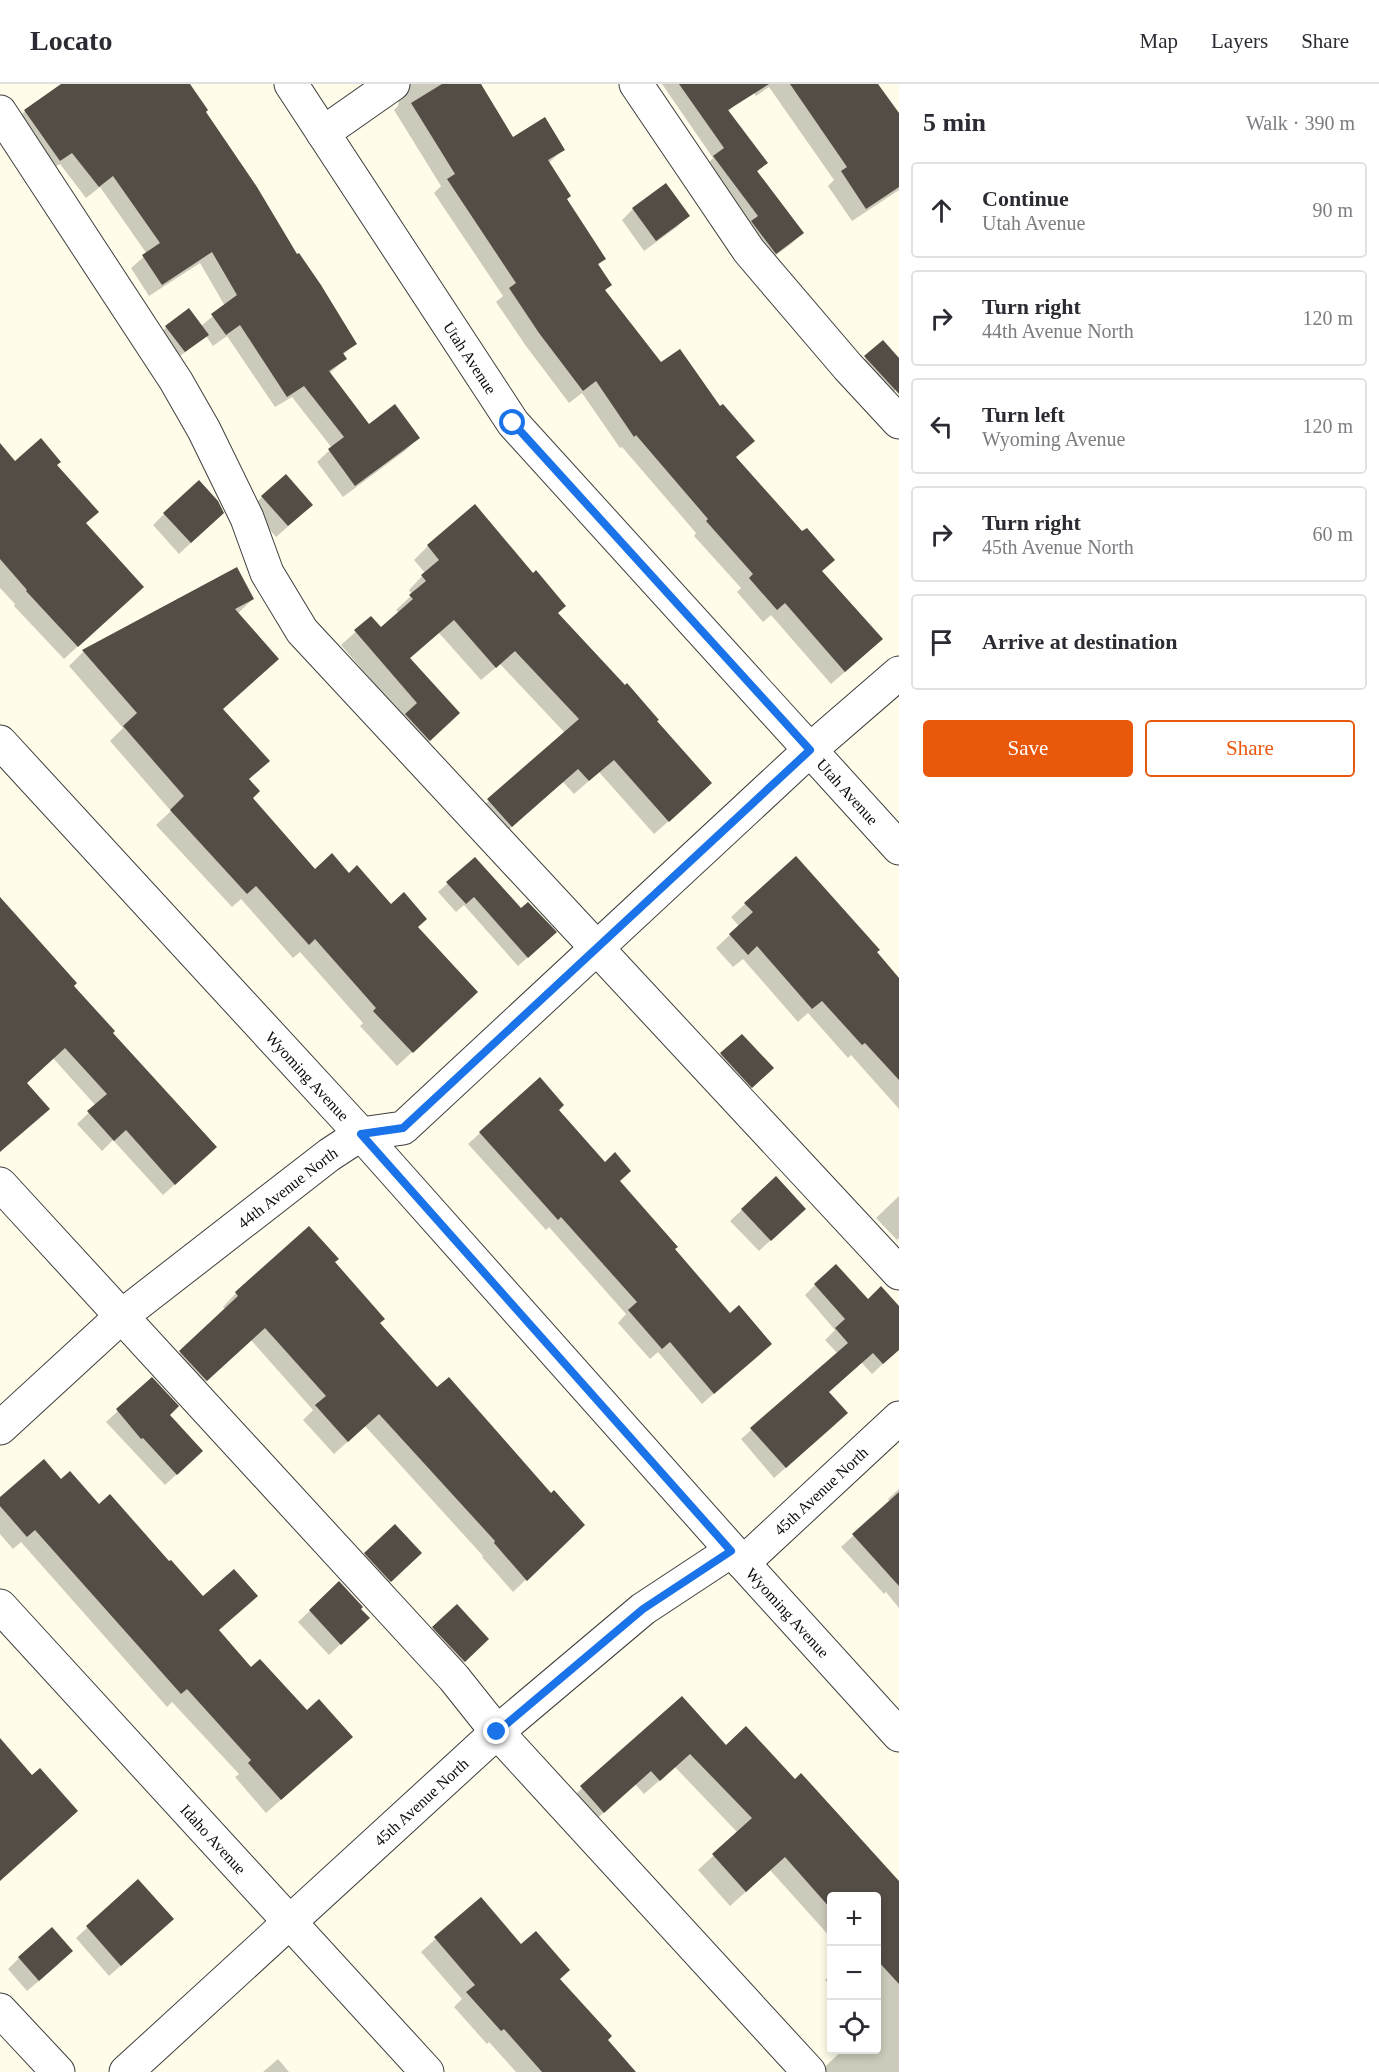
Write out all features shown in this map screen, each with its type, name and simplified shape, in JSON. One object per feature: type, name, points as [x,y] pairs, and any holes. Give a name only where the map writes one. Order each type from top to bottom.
[{"type":"street","name":"Utah Avenue","points":[[291,84],[513,423],[899,848]]},
{"type":"street","points":[[323,133],[393,84]]},
{"type":"street","points":[[636,84],[660,123],[749,251],[848,367],[899,422]]},
{"type":"street","points":[[0,112],[176,381],[204,430],[247,518],[267,573],[302,631],[899,1273]]},
{"type":"street","name":"44th Avenue North","points":[[0,1428],[123,1316],[329,1155],[361,1134],[403,1128],[810,750],[899,673]]},
{"type":"street","name":"Wyoming Avenue","points":[[0,742],[361,1134],[737,1557],[899,1735]]},
{"type":"street","points":[[0,1184],[454,1678],[497,1732],[809,2072]]},
{"type":"street","name":"45th Avenue North","points":[[126,2072],[497,1732],[643,1609],[737,1557],[899,1418]]},
{"type":"street","name":"Idaho Avenue","points":[[0,1606],[427,2072]]},
{"type":"street","points":[[0,2010],[58,2072]]},
{"type":"building","points":[[61,84],[190,84],[208,110],[206,112],[257,187],[297,254],[299,253],[321,285],[357,344],[343,353],[347,359],[329,371],[369,424],[395,404],[420,438],[355,486],[328,449],[344,437],[304,386],[287,397],[240,325],[226,335],[211,314],[237,295],[212,252],[162,285],[142,255],[160,243],[113,176],[99,187],[72,153],[60,161],[24,110]]},
{"type":"building","points":[[442,84],[481,84],[513,137],[545,117],[565,150],[548,160],[571,196],[567,199],[606,259],[598,264],[612,285],[605,290],[661,362],[680,349],[720,406],[723,404],[755,441],[736,457],[802,531],[807,528],[835,560],[822,571],[883,639],[845,672],[785,603],[777,610],[749,578],[753,574],[706,521],[708,519],[636,435],[634,437],[596,381],[583,391],[539,333],[509,288],[516,283],[447,179],[455,174],[411,103]]},
{"type":"building","points":[[679,84],[769,84],[728,110],[768,163],[757,171],[804,233],[776,254],[751,221],[758,216],[713,156],[724,148]]},
{"type":"building","points":[[790,84],[878,84],[899,113],[899,187],[866,209],[841,171],[847,167]]},
{"type":"building","points":[[666,183],[690,216],[656,241],[632,208]]},
{"type":"building","points":[[189,308],[209,335],[185,352],[165,326]]},
{"type":"building","points":[[883,340],[899,358],[899,394],[864,356]]},
{"type":"building","points":[[41,438],[61,462],[57,465],[99,512],[86,523],[144,587],[78,647],[0,559],[0,443],[15,461]]},
{"type":"building","points":[[286,474],[313,505],[288,526],[261,496]]},
{"type":"building","points":[[199,480],[218,501],[224,513],[191,543],[163,513]]},
{"type":"building","points":[[475,504],[533,573],[536,570],[566,606],[558,613],[625,685],[627,683],[712,783],[669,822],[614,760],[589,781],[578,769],[512,827],[487,799],[579,719],[515,651],[496,668],[454,620],[410,658],[460,713],[430,741],[405,714],[417,703],[354,630],[371,616],[381,627],[413,599],[409,595],[426,581],[421,575],[439,560],[427,545]]},
{"type":"building","points":[[237,567],[254,599],[235,609],[279,659],[223,709],[270,761],[249,779],[260,791],[253,798],[315,869],[332,853],[349,873],[357,865],[391,904],[404,892],[427,919],[418,927],[478,992],[413,1053],[373,1011],[376,1008],[315,939],[309,945],[256,886],[247,894],[170,810],[184,796],[123,726],[137,713],[82,650]]},
{"type":"building","points":[[796,856],[880,950],[877,952],[899,978],[899,1080],[865,1043],[862,1045],[822,1001],[812,1009],[757,946],[748,955],[729,934],[753,912],[744,903]]},
{"type":"building","points":[[475,857],[521,908],[528,902],[557,932],[528,958],[474,897],[466,904],[446,882]]},
{"type":"building","points":[[0,897],[77,983],[74,986],[115,1031],[113,1033],[217,1147],[175,1185],[126,1130],[114,1141],[87,1111],[107,1094],[65,1048],[27,1083],[50,1109],[0,1152]]},
{"type":"building","points":[[742,1034],[774,1068],[752,1088],[720,1053]]},
{"type":"building","points":[[540,1077],[564,1105],[559,1110],[605,1162],[615,1152],[631,1171],[620,1181],[678,1247],[675,1249],[730,1313],[739,1305],[772,1344],[714,1394],[670,1342],[662,1349],[628,1310],[637,1302],[561,1217],[558,1220],[479,1132]]},
{"type":"building","points":[[776,1176],[806,1209],[771,1241],[741,1209]]},
{"type":"building","points":[[309,1226],[339,1259],[335,1262],[385,1319],[380,1323],[437,1387],[449,1377],[551,1493],[554,1490],[585,1525],[527,1581],[494,1543],[495,1541],[379,1414],[348,1442],[315,1405],[326,1396],[265,1328],[207,1381],[179,1351],[238,1296],[235,1292]]},
{"type":"building","points":[[836,1264],[868,1299],[881,1286],[899,1306],[899,1350],[883,1364],[873,1353],[829,1392],[848,1413],[786,1468],[750,1428],[848,1343],[835,1328],[845,1319],[814,1284]]},
{"type":"building","points":[[152,1377],[179,1406],[170,1415],[203,1451],[177,1475],[143,1438],[141,1439],[116,1409]]},
{"type":"building","points":[[44,1459],[61,1479],[70,1471],[99,1504],[110,1494],[203,1596],[234,1569],[258,1596],[219,1630],[251,1667],[260,1659],[307,1710],[319,1699],[353,1737],[281,1800],[248,1763],[251,1760],[187,1689],[181,1694],[35,1530],[27,1537],[0,1506],[0,1497]]},
{"type":"building","points":[[899,1492],[899,1586],[852,1534]]},
{"type":"building","points":[[395,1524],[422,1553],[391,1582],[364,1553]]},
{"type":"building","points":[[339,1581],[370,1618],[341,1645],[309,1610]]},
{"type":"building","points":[[457,1604],[489,1639],[465,1662],[432,1627]]},
{"type":"building","points":[[682,1696],[726,1745],[746,1726],[795,1779],[801,1773],[899,1881],[899,1984],[881,1964],[881,1892],[827,1892],[827,1904],[785,1857],[746,1892],[712,1854],[752,1818],[690,1754],[660,1781],[651,1771],[604,1813],[580,1786]]},
{"type":"building","points":[[0,1738],[32,1775],[40,1768],[78,1811],[0,1881]]},
{"type":"building","points":[[138,1879],[174,1919],[121,1966],[86,1926]]},
{"type":"building","points":[[481,1897],[521,1944],[536,1931],[570,1970],[560,1979],[612,2036],[608,2040],[636,2072],[542,2072],[504,2029],[501,2031],[466,1992],[475,1985],[434,1937]]},
{"type":"building","points":[[52,1927],[73,1951],[39,1981],[18,1957]]},
{"type":"route","points":[[497,1732],[643,1609],[731,1551],[361,1134],[403,1128],[810,750],[513,423]]}]
